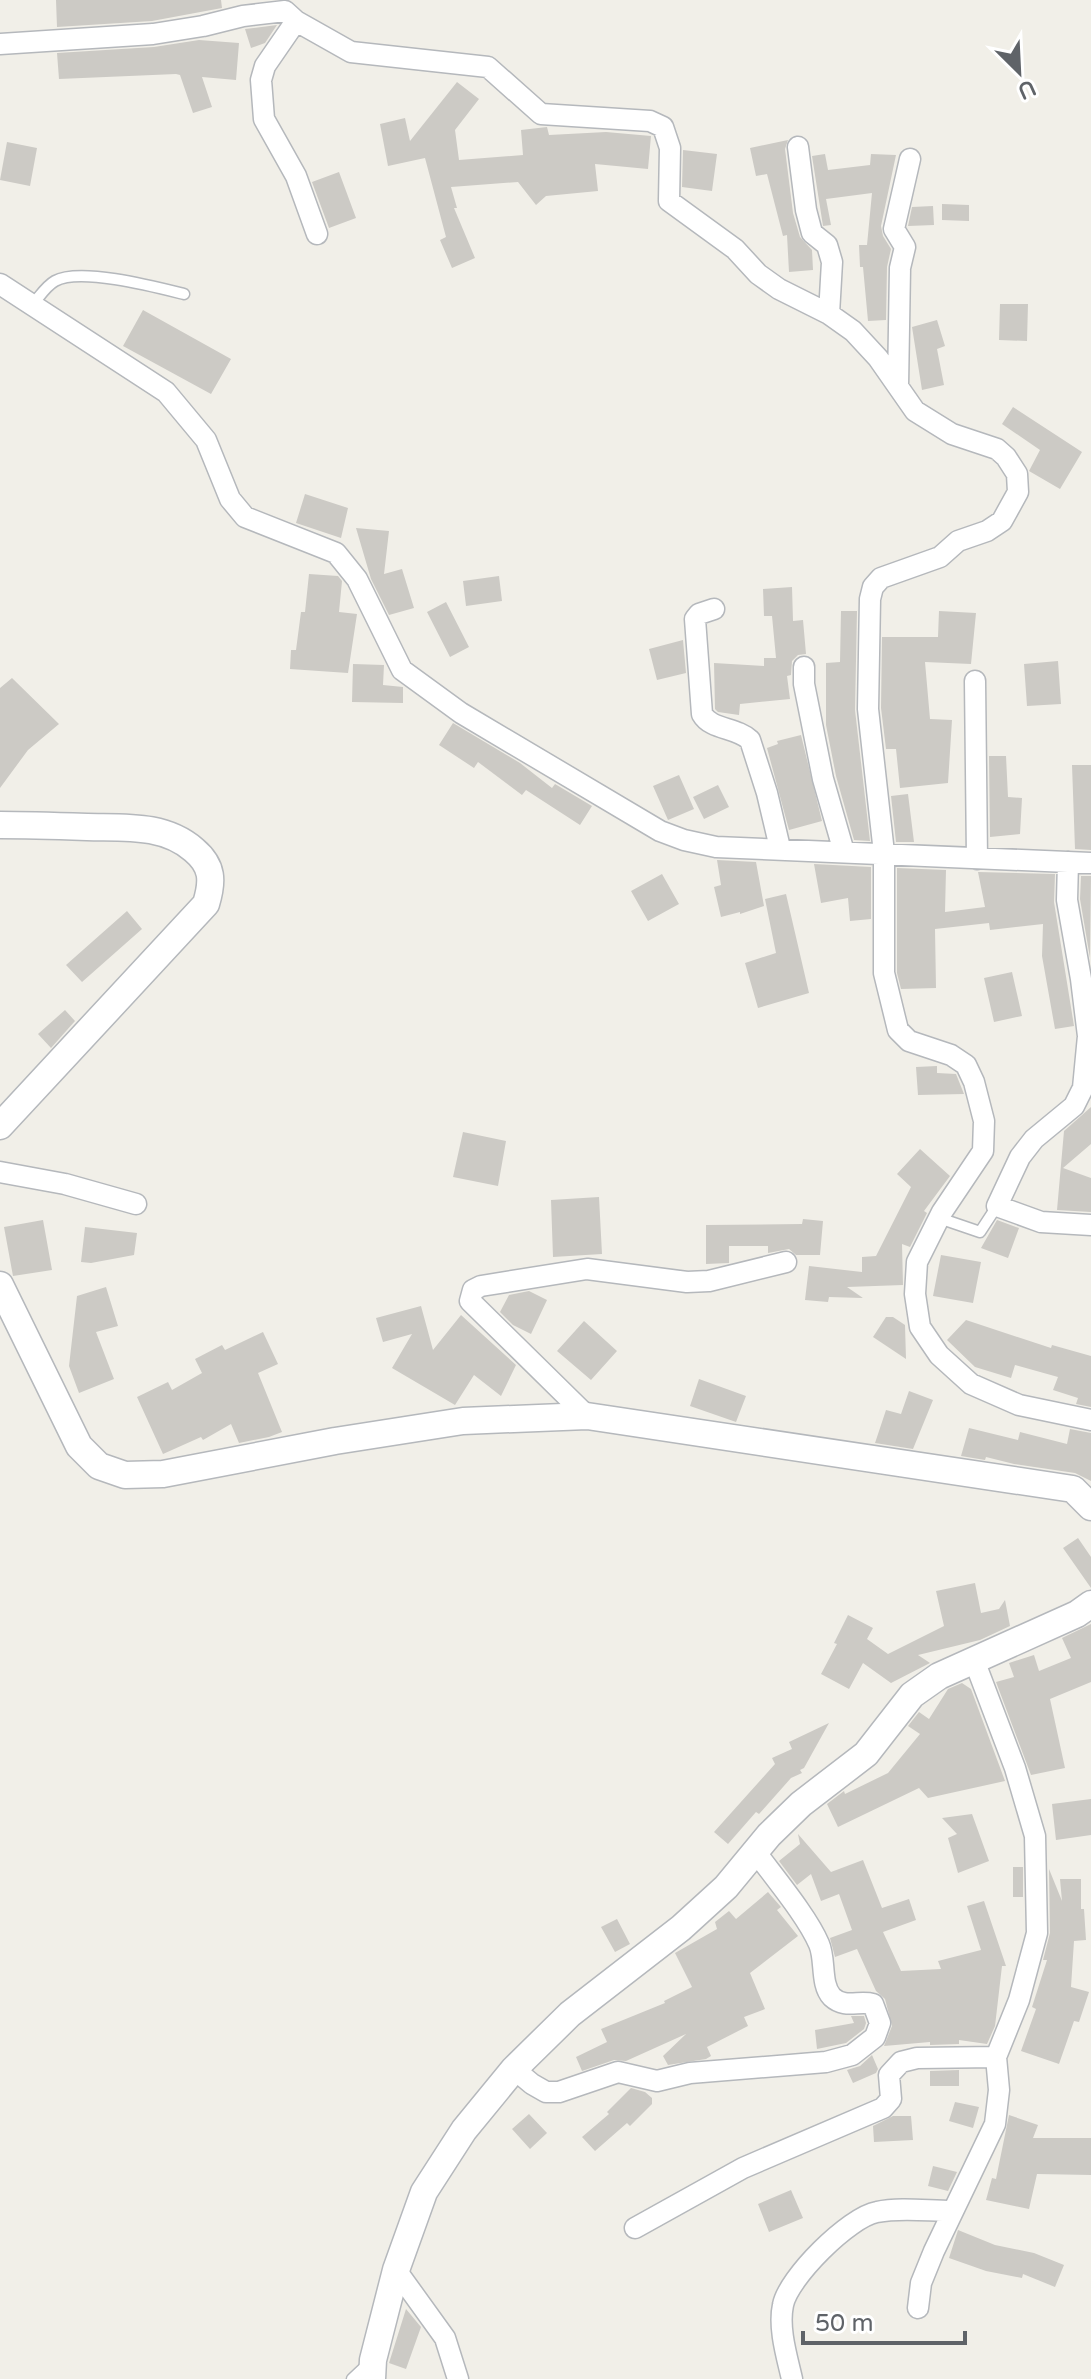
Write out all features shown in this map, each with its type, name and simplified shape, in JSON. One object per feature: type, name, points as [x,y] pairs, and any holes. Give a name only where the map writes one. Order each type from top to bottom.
[{"type":"street","points":[[0,44],[153,34],[285,11],[296,21],[351,52],[488,67],[541,114],[650,121],[663,127],[670,148],[669,201],[735,249],[768,282],[829,314],[868,345],[915,411],[952,434],[997,449],[1006,457],[1017,474],[1018,492],[1002,521],[987,531],[958,541],[933,560],[881,578],[873,587],[870,599],[868,709],[884,853],[884,973],[898,1030],[909,1041],[951,1055],[966,1065],[974,1082],[984,1121],[983,1151],[939,1218],[917,1262],[915,1294],[920,1327],[939,1355],[971,1384],[1019,1405],[1091,1420]]},
{"type":"street","points":[[296,21],[265,66],[261,80],[263,110],[264,119],[296,176],[317,234]]},
{"type":"street","points":[[798,147],[812,233],[827,245],[832,262],[829,314]]},
{"type":"street","points":[[898,386],[900,268],[905,247],[895,233],[894,224],[910,159]]},
{"type":"street","points":[[0,284],[166,392],[206,440],[230,499],[245,517],[336,553],[357,579],[402,670],[461,713],[660,831],[716,847],[1091,863]]},
{"type":"street","points":[[714,609],[699,614],[695,619],[702,714],[708,722],[744,734],[750,740],[780,848]]},
{"type":"street","points":[[804,667],[804,684],[823,779],[844,852]]},
{"type":"street","points":[[975,681],[977,859]]},
{"type":"street","points":[[0,825],[150,829],[177,836],[203,858],[212,871],[206,904],[0,1126]]},
{"type":"street","points":[[1068,862],[1067,900],[1088,1036],[1083,1088],[1074,1106],[1034,1139],[1020,1157],[997,1206],[1041,1222],[1091,1225]]},
{"type":"street","points":[[0,1172],[65,1184],[136,1204]]},
{"type":"street","points":[[587,1416],[470,1301],[473,1290],[481,1286],[587,1269],[687,1282],[709,1281],[786,1262]]},
{"type":"street","points":[[0,1285],[79,1446],[99,1466],[125,1475],[163,1474],[335,1441],[463,1421],[587,1416],[1073,1489],[1090,1504]]},
{"type":"street","points":[[372,2369],[396,2270],[424,2192],[464,2130],[514,2069],[570,2014],[681,1928],[726,1887],[755,1851],[801,1804],[866,1754],[912,1695],[939,1676],[1077,1614],[1091,1604]]},
{"type":"street","points":[[918,2308],[921,2283],[995,2124],[999,2090],[996,2057],[1019,2000],[1037,1933],[1035,1836],[1015,1768],[974,1660]]},
{"type":"street","points":[[514,2069],[546,2092],[559,2092],[618,2072],[657,2081],[690,2073],[826,2062],[852,2055],[875,2037],[880,2023],[873,2004],[863,2001],[845,2004],[831,1995],[826,1988],[825,1964],[817,1939],[755,1851]]},
{"type":"street","points":[[635,2228],[743,2168],[883,2108],[891,2099],[889,2075],[901,2062],[917,2058],[996,2057]]},
{"type":"street","points":[[792,2379],[786,2353],[783,2305],[794,2282],[841,2231],[852,2222],[875,2212],[952,2211]]},
{"type":"street","points":[[396,2270],[445,2338],[458,2379]]},
{"type":"lane","points":[[33,304],[56,280],[68,277],[143,284],[184,294]]},
{"type":"lane","points":[[939,1218],[980,1232],[997,1206]]},
{"type":"lane","points":[[352,2379],[372,2369]]},
{"type":"building","points":[[56,0],[221,0],[222,8],[152,21],[57,27]]},
{"type":"building","points":[[277,25],[265,43],[251,48],[245,29]]},
{"type":"building","points":[[199,40],[239,43],[236,80],[202,77],[212,107],[193,113],[180,75],[59,79],[57,53],[154,47]]},
{"type":"building","points":[[457,82],[479,99],[455,130],[459,160],[523,155],[521,130],[547,127],[549,135],[606,132],[651,136],[648,169],[595,164],[598,191],[546,196],[536,205],[518,182],[451,187],[457,208],[454,208],[475,258],[452,268],[440,240],[446,237],[425,158],[388,166],[380,124],[405,118],[410,141]]},
{"type":"building","points":[[788,140],[785,149],[793,213],[800,237],[812,250],[813,270],[789,272],[787,235],[783,236],[767,174],[756,176],[750,148]]},
{"type":"building","points":[[7,142],[37,148],[30,186],[0,180]]},
{"type":"building","points":[[683,150],[717,154],[712,191],[682,187]]},
{"type":"building","points":[[825,154],[828,170],[870,165],[871,154],[896,155],[881,226],[891,249],[887,267],[886,320],[868,321],[863,267],[860,267],[859,245],[867,245],[872,193],[826,199],[831,225],[823,226],[812,156]]},
{"type":"building","points":[[339,172],[356,218],[329,228],[312,182]]},
{"type":"building","points":[[942,204],[969,205],[969,221],[942,220]]},
{"type":"building","points":[[933,206],[934,225],[908,226],[912,207]]},
{"type":"building","points":[[1000,304],[1028,304],[1027,341],[999,340]]},
{"type":"building","points":[[143,310],[231,359],[211,394],[123,346]]},
{"type":"building","points":[[937,320],[945,346],[937,349],[944,385],[922,390],[912,327]]},
{"type":"building","points":[[1013,407],[1082,452],[1060,489],[1029,471],[1040,450],[1002,424]]},
{"type":"building","points":[[305,494],[348,508],[341,538],[296,523]]},
{"type":"building","points":[[356,528],[389,531],[384,574],[402,569],[414,608],[389,615],[371,579]]},
{"type":"building","points":[[309,574],[338,576],[342,581],[339,612],[357,614],[348,673],[290,669],[291,650],[296,650],[301,612],[305,612]]},
{"type":"building","points":[[499,576],[502,601],[466,606],[463,581]]},
{"type":"building","points":[[792,587],[793,621],[803,620],[806,654],[798,655],[792,661],[791,675],[787,676],[790,699],[740,704],[739,715],[718,712],[715,709],[714,663],[764,666],[764,658],[776,658],[772,616],[764,616],[763,589]]},
{"type":"building","points":[[446,602],[469,647],[450,657],[427,612]]},
{"type":"building","points":[[841,611],[857,611],[855,710],[870,841],[854,840],[826,725],[826,663],[840,662]]},
{"type":"building","points":[[939,611],[976,613],[971,664],[925,662],[930,719],[952,720],[948,783],[900,788],[896,749],[886,749],[881,708],[882,637],[938,637]]},
{"type":"building","points":[[683,640],[686,673],[657,680],[649,649]]},
{"type":"building","points":[[1058,661],[1061,704],[1027,706],[1024,664]]},
{"type":"building","points":[[353,664],[384,665],[383,685],[403,687],[403,703],[352,702]]},
{"type":"building","points":[[12,678],[59,724],[28,750],[0,788],[0,688]]},
{"type":"building","points":[[453,723],[520,763],[552,788],[555,784],[592,806],[580,825],[526,790],[522,795],[478,762],[474,768],[439,745]]},
{"type":"building","points":[[801,735],[822,821],[789,830],[767,748],[778,744],[777,741]]},
{"type":"building","points":[[989,756],[1006,756],[1008,797],[1022,798],[1020,834],[990,837]]},
{"type":"building","points":[[1072,765],[1091,765],[1091,850],[1075,849]]},
{"type":"building","points":[[679,775],[694,809],[668,820],[653,786]]},
{"type":"building","points":[[718,785],[729,807],[704,819],[693,797]]},
{"type":"building","points":[[908,794],[914,842],[896,842],[891,796]]},
{"type":"building","points":[[717,860],[756,862],[764,906],[721,917],[714,887],[721,885]]},
{"type":"building","points":[[814,864],[871,867],[871,919],[850,921],[848,898],[821,903]]},
{"type":"building","points":[[897,868],[946,870],[945,912],[985,907],[978,872],[1055,874],[1054,902],[1074,1026],[1055,1029],[1042,956],[1043,924],[990,930],[989,923],[935,929],[936,988],[901,989],[897,973]]},
{"type":"building","points":[[662,874],[679,904],[648,921],[631,891]]},
{"type":"building","points":[[1081,876],[1091,876],[1090,958],[1080,899]]},
{"type":"building","points":[[786,894],[809,993],[758,1008],[745,963],[776,953],[765,899]]},
{"type":"building","points":[[127,911],[142,929],[82,982],[66,965]]},
{"type":"building","points":[[1012,972],[1022,1016],[994,1022],[984,978]]},
{"type":"building","points":[[65,1010],[75,1021],[51,1048],[38,1034]]},
{"type":"building","points":[[937,1066],[937,1073],[956,1074],[964,1094],[918,1095],[916,1067]]},
{"type":"building","points":[[1091,1107],[1091,1144],[1063,1168],[1091,1178],[1091,1212],[1057,1210],[1064,1131]]},
{"type":"building","points":[[463,1132],[506,1141],[498,1186],[453,1177]]},
{"type":"building","points":[[920,1149],[950,1176],[924,1211],[927,1213],[910,1247],[902,1244],[903,1285],[847,1287],[863,1298],[829,1297],[828,1302],[805,1300],[809,1266],[862,1272],[862,1257],[876,1256],[911,1187],[897,1174]]},
{"type":"building","points":[[599,1197],[602,1254],[553,1257],[551,1200]]},
{"type":"building","points":[[803,1219],[823,1221],[820,1255],[796,1255],[789,1249],[768,1253],[768,1246],[729,1246],[729,1263],[706,1264],[706,1225],[802,1224]]},
{"type":"building","points":[[43,1220],[52,1270],[13,1276],[4,1227]]},
{"type":"building","points":[[997,1220],[1019,1228],[1008,1258],[981,1248]]},
{"type":"building","points":[[85,1227],[137,1233],[134,1255],[81,1262]]},
{"type":"building","points":[[941,1255],[981,1262],[973,1303],[933,1296]]},
{"type":"building","points":[[106,1287],[118,1326],[96,1332],[114,1379],[79,1393],[69,1366],[77,1296]]},
{"type":"building","points":[[529,1291],[547,1300],[531,1334],[513,1325],[500,1312],[509,1295]]},
{"type":"building","points":[[421,1306],[433,1350],[461,1315],[516,1365],[501,1396],[474,1375],[455,1405],[392,1368],[412,1334],[383,1342],[376,1318]]},
{"type":"building","points":[[886,1317],[893,1317],[905,1325],[906,1359],[873,1337]]},
{"type":"building","points":[[966,1320],[1051,1348],[1052,1345],[1091,1356],[1091,1407],[1076,1404],[1078,1398],[1053,1390],[1058,1377],[1015,1365],[1011,1378],[975,1367],[947,1340]]},
{"type":"building","points":[[584,1321],[617,1351],[591,1380],[557,1351]]},
{"type":"building","points":[[263,1332],[278,1364],[258,1373],[282,1432],[239,1443],[231,1424],[203,1440],[201,1437],[163,1454],[137,1397],[168,1382],[172,1390],[202,1373],[195,1359],[222,1345],[225,1350]]},
{"type":"building","points":[[699,1379],[746,1396],[736,1422],[690,1406]]},
{"type":"building","points":[[909,1391],[933,1400],[913,1449],[875,1443],[886,1410],[901,1414]]},
{"type":"building","points":[[969,1428],[1018,1440],[1020,1432],[1067,1444],[1070,1429],[1091,1433],[1091,1481],[1075,1473],[986,1457],[985,1460],[961,1456]]},
{"type":"building","points":[[1078,1538],[1091,1557],[1091,1588],[1063,1548]]},
{"type":"building","points":[[975,1583],[981,1613],[999,1609],[1005,1600],[1010,1626],[980,1640],[918,1655],[930,1663],[891,1683],[863,1663],[849,1689],[821,1674],[848,1615],[873,1628],[867,1639],[888,1654],[944,1626],[936,1591]]},
{"type":"building","points":[[1091,1624],[1091,1682],[1050,1699],[1065,1768],[1031,1775],[996,1682],[1014,1677],[1009,1663],[1034,1655],[1039,1671],[1071,1658],[1062,1638]]},
{"type":"building","points":[[962,1683],[971,1689],[1005,1781],[928,1798],[919,1788],[838,1827],[827,1804],[844,1791],[845,1794],[888,1773],[920,1734],[908,1726],[919,1712],[929,1719],[948,1689]]},
{"type":"building","points":[[829,1723],[800,1770],[802,1773],[791,1778],[728,1844],[714,1832],[775,1764],[772,1758],[792,1749],[789,1742]]},
{"type":"building","points":[[1091,1799],[1091,1835],[1056,1840],[1052,1804]]},
{"type":"building","points":[[972,1814],[989,1861],[958,1873],[948,1838],[957,1834],[942,1818]]},
{"type":"building","points":[[798,1834],[831,1872],[863,1860],[882,1908],[909,1899],[916,1920],[883,1932],[901,1971],[941,1969],[938,1961],[981,1950],[967,1906],[984,1901],[1006,1966],[1002,1966],[995,2026],[987,2044],[959,2040],[959,2044],[930,2045],[930,2042],[884,2046],[892,2026],[885,1999],[876,1991],[857,1949],[835,1957],[830,1938],[852,1930],[839,1894],[821,1901],[811,1874],[797,1885],[779,1861],[800,1844]]},
{"type":"building","points":[[1013,1867],[1023,1867],[1023,1897],[1013,1897]]},
{"type":"building","points":[[1049,1869],[1062,1901],[1060,1879],[1081,1879],[1081,1909],[1084,1909],[1086,1940],[1074,1941],[1071,1987],[1089,1992],[1079,2022],[1074,2021],[1059,2064],[1021,2051],[1036,2009],[1032,2007],[1047,1960],[1043,1960],[1050,1933]]},
{"type":"building","points":[[768,1892],[781,1907],[777,1910],[798,1936],[750,1973],[765,2009],[744,2017],[748,2026],[707,2047],[711,2056],[706,2059],[668,2065],[663,2056],[686,2034],[626,2061],[614,2060],[582,2071],[576,2057],[607,2042],[601,2029],[665,2003],[692,1987],[675,1953],[717,1929],[715,1922],[729,1911],[736,1919]]},
{"type":"building","points":[[617,1919],[630,1944],[615,1952],[601,1927]]},
{"type":"building","points":[[851,2016],[864,2016],[864,2029],[846,2043],[817,2049],[815,2030],[854,2023]]},
{"type":"building","points":[[872,2055],[878,2069],[876,2073],[853,2083],[847,2070],[860,2066]]},
{"type":"building","points":[[959,2070],[959,2086],[930,2086],[930,2071]]},
{"type":"building","points":[[631,2088],[645,2092],[652,2098],[652,2104],[630,2126],[627,2123],[595,2151],[582,2137],[609,2114],[607,2112]]},
{"type":"building","points":[[955,2102],[979,2107],[973,2128],[949,2121]]},
{"type":"building","points":[[529,2114],[547,2133],[530,2149],[512,2129]]},
{"type":"building","points":[[1009,2115],[1038,2125],[1033,2138],[1091,2138],[1091,2175],[1037,2174],[1029,2209],[986,2200],[992,2178],[996,2179]]},
{"type":"building","points":[[893,2116],[911,2116],[913,2140],[874,2142],[873,2126]]},
{"type":"building","points":[[933,2166],[957,2172],[948,2191],[928,2186]]},
{"type":"building","points":[[791,2190],[803,2218],[769,2232],[758,2204]]},
{"type":"building","points":[[958,2230],[995,2245],[1034,2253],[1064,2265],[1055,2287],[1023,2274],[1022,2278],[986,2271],[949,2258]]},
{"type":"building","points":[[406,2309],[421,2327],[406,2369],[389,2363]]}]
